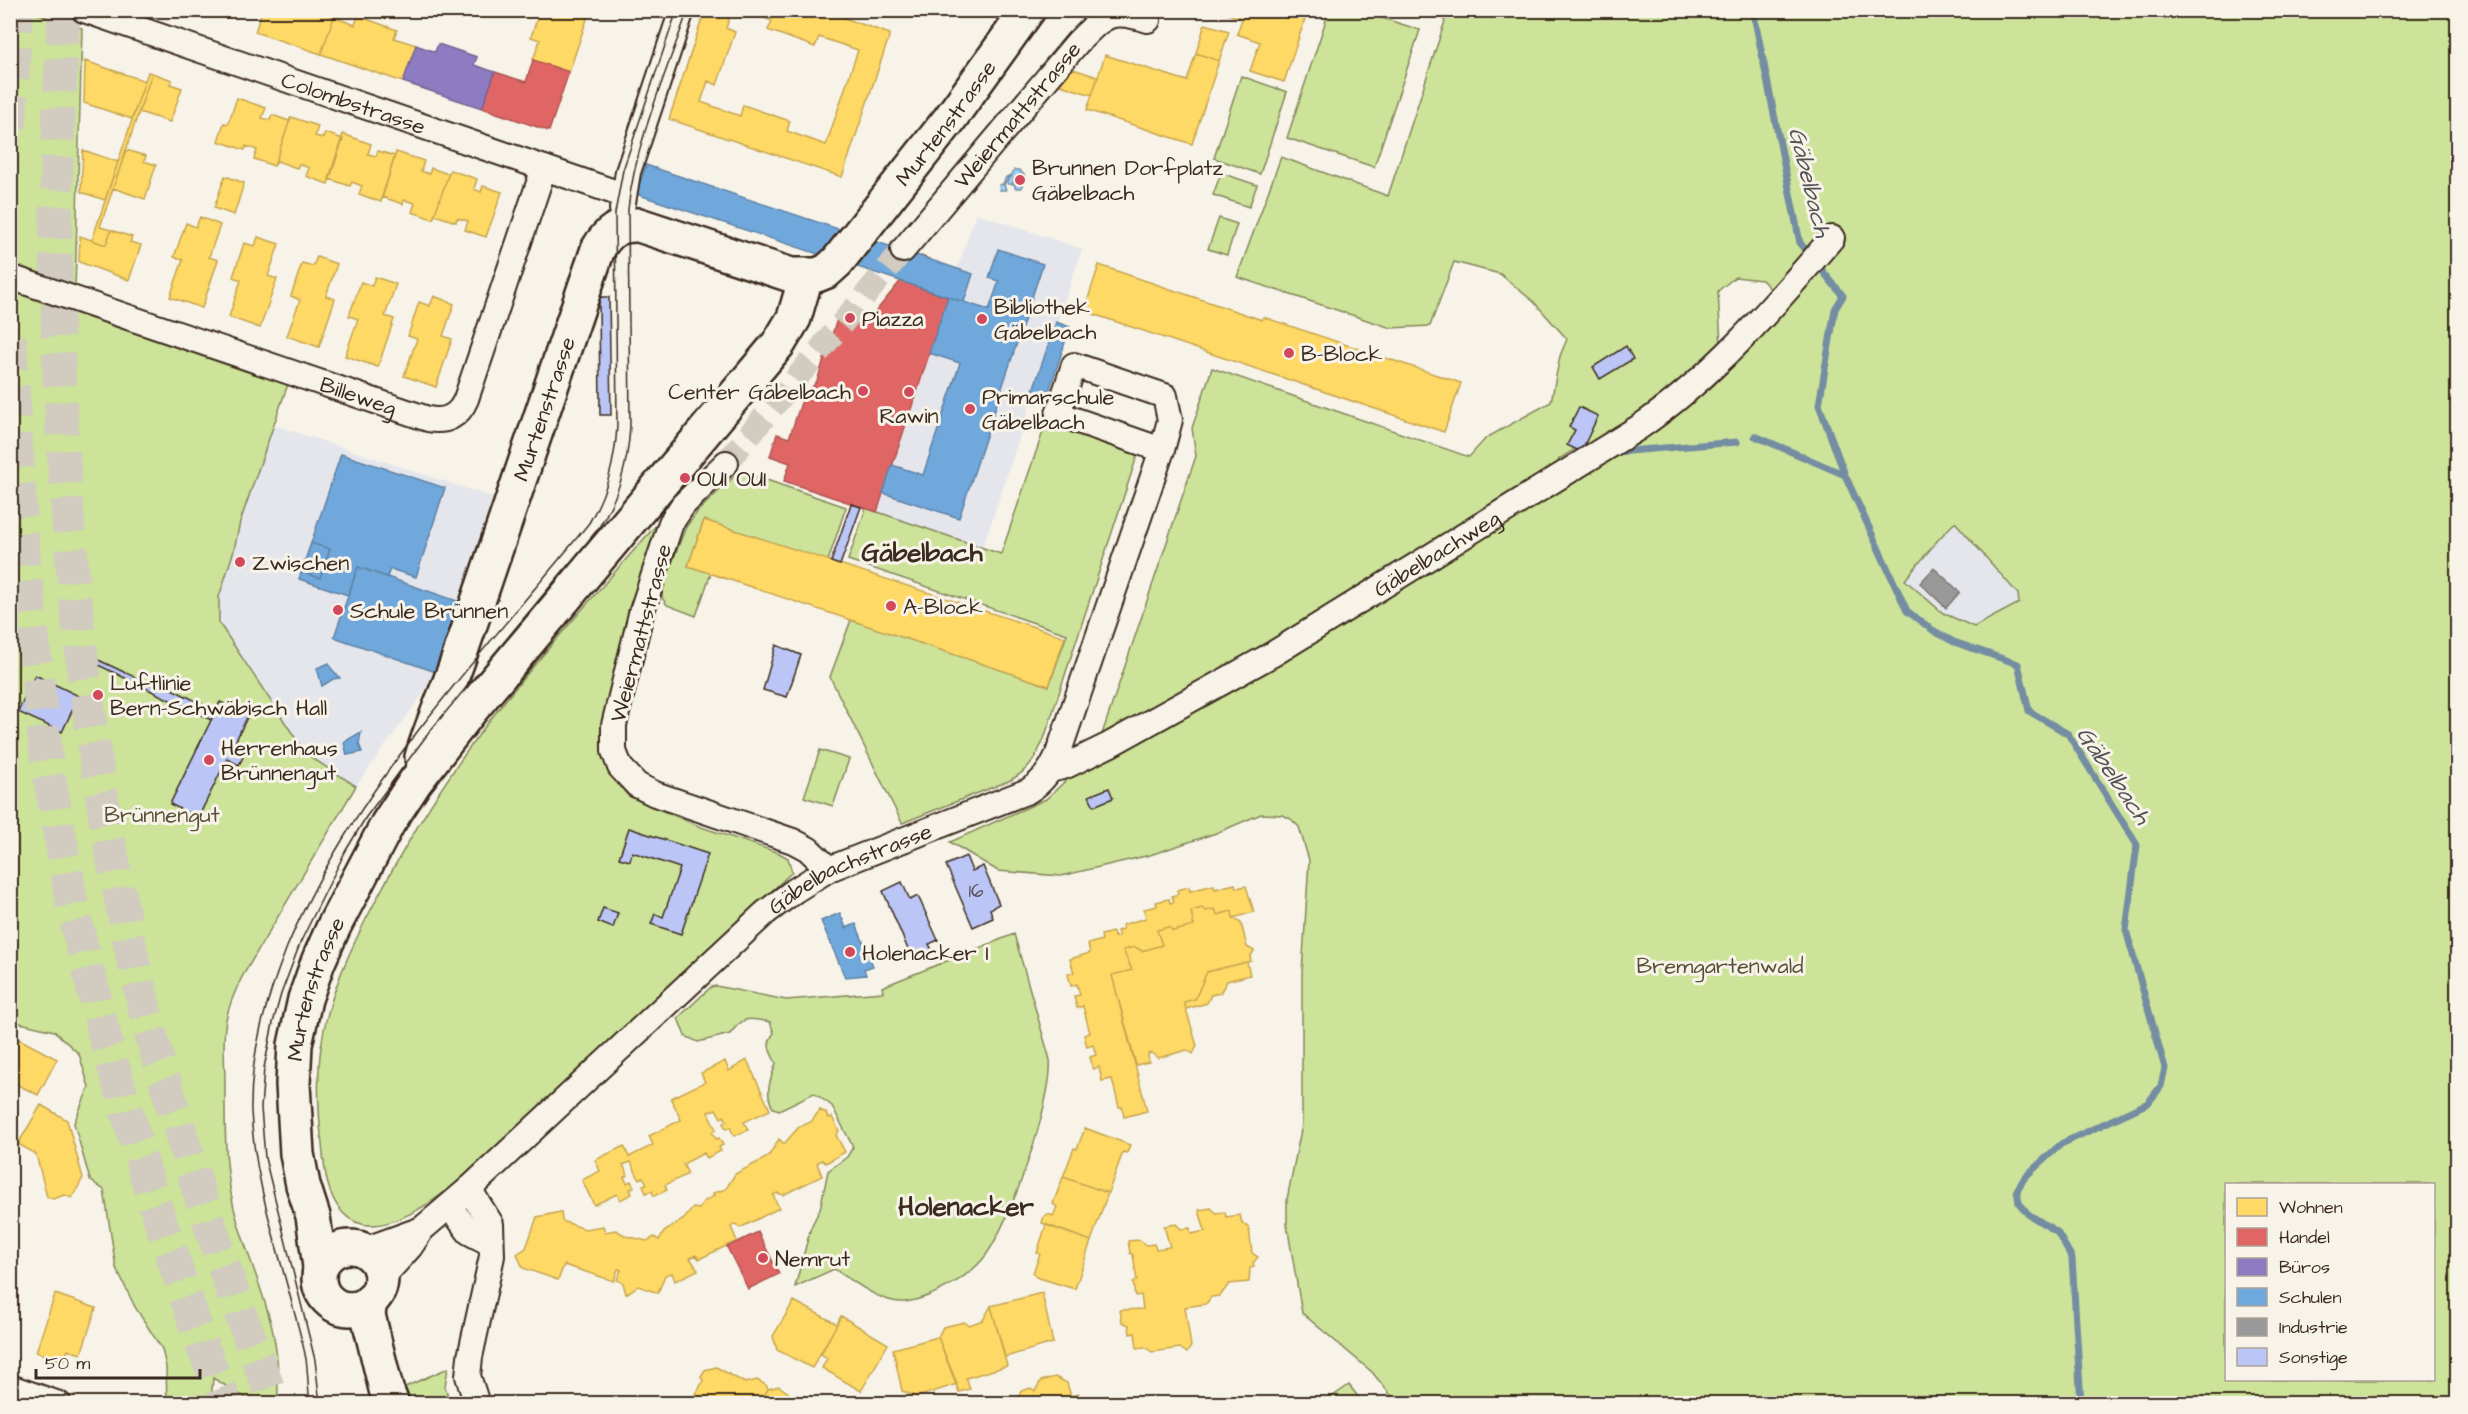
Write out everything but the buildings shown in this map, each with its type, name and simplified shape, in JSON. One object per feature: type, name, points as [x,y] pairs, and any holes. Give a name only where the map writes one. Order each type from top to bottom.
[{"type":"main road","name":"Murtenstrasse","points":[[320,1267],[312,1216],[298,1165],[293,1114],[295,1045],[305,999],[318,962],[334,926],[383,833],[415,782],[470,711],[778,343],[794,318],[806,277],[821,274],[837,262],[949,120],[1028,10]]},
{"type":"main road","points":[[622,210],[645,226],[791,275],[806,277]]},
{"type":"main road","name":"Murtenstrasse","points":[[415,782],[430,731],[455,669],[598,249],[622,210]]},
{"type":"main road","points":[[312,1216],[376,1262],[375,1290],[368,1315],[389,1396]]},
{"type":"main road","points":[[360,1249],[339,1249],[331,1253],[320,1267],[320,1286],[323,1294],[337,1306],[362,1359],[389,1396]]},
{"type":"main road","points":[[337,1306],[355,1309],[375,1290]]},
{"type":"street","name":"Colombstrasse","points":[[84,10],[544,168],[622,210]]},
{"type":"street","points":[[622,210],[628,172],[682,10]]},
{"type":"street","name":"Weiermattstrasse","points":[[903,250],[1077,43],[1095,25],[1113,14],[1123,13],[1148,20]]},
{"type":"street","name":"Billeweg","points":[[10,277],[428,419],[445,420],[460,410],[466,399],[544,168]]},
{"type":"street","name":"Gäbelbachweg","points":[[1050,770],[1066,766],[1109,745],[1273,654],[1675,403],[1705,377],[1832,238]]},
{"type":"street","name":"Gäbelbachstrasse","points":[[375,1290],[422,1229],[450,1207],[765,913],[829,869],[1028,791],[1038,784],[1050,770],[1058,754],[1162,450],[1170,420],[1165,396],[1074,365],[1058,414],[1162,450]]},
{"type":"street","name":"Weiermattstrasse","points":[[726,462],[683,505],[671,523],[635,636],[614,725],[614,751],[620,767],[637,785],[655,794],[794,840],[808,849],[829,869]]},
{"type":"street","points":[[469,1189],[491,1224],[491,1264],[470,1357],[468,1376],[477,1404]]},
{"type":"street","points":[[450,1207],[469,1232],[490,1243]]},
{"type":"street","name":"Gäbelbachstrasse","points":[[360,1249],[422,1229]]},
{"type":"street","points":[[10,1387],[59,1404]]},
{"type":"shaded area","name":"Primarschule Gäbelbach","points":[[976,213],[1082,249],[983,547],[877,512]]},
{"type":"shaded area","name":"Schule Brünnen","points":[[274,425],[495,498],[434,679],[356,786],[306,754],[219,623],[219,597],[240,522]]},
{"type":"shaded area","points":[[1955,522],[2018,594],[2019,603],[1974,627],[1943,613],[1905,581]]},
{"type":"green space","points":[[11,11],[29,11],[82,28],[75,292],[11,270]]},
{"type":"green space","points":[[1329,11],[1360,11],[1420,30],[1374,167],[1287,138]]},
{"type":"green space","name":"Bremgartenwald","points":[[1435,11],[2457,11],[2457,1403],[1397,1403],[1372,1372],[1302,1313],[1287,1225],[1287,1199],[1302,1125],[1302,973],[1309,860],[1299,827],[1283,815],[1261,814],[1219,832],[1150,855],[1061,876],[998,871],[950,842],[1046,799],[1077,770],[1275,663],[1622,453],[1667,423],[1713,386],[1787,306],[1762,280],[1735,277],[1718,291],[1721,345],[1669,392],[1582,452],[1575,449],[1559,459],[1554,472],[1301,629],[1109,737],[1102,734],[1196,456],[1192,428],[1212,368],[1469,457],[1486,438],[1551,402],[1560,356],[1567,339],[1534,302],[1500,274],[1454,262],[1430,326],[1391,328],[1237,277],[1281,157],[1388,196],[1445,21]],"holes":[[[1955,522],[2018,594],[2019,603],[1974,627],[1943,613],[1905,580]]]},
{"type":"green space","points":[[1241,76],[1287,92],[1260,174],[1214,158]]},
{"type":"green space","points":[[1221,173],[1257,185],[1249,207],[1213,195]]},
{"type":"green space","points":[[1219,218],[1237,224],[1227,255],[1208,249]]},
{"type":"green space","name":"Brünnengut","points":[[11,289],[288,384],[240,522],[219,597],[219,623],[306,754],[356,786],[242,977],[227,1014],[225,1028],[225,1136],[230,1188],[238,1223],[268,1311],[273,1333],[277,1355],[277,1403],[254,1403],[213,1378],[211,1403],[167,1403],[166,1367],[162,1349],[135,1307],[116,1268],[104,1190],[90,1180],[74,1123],[89,1087],[79,1054],[54,1031],[11,1021]]},
{"type":"green space","points":[[1047,420],[1139,450],[1044,739],[1038,752],[1023,772],[1011,780],[902,823],[830,677],[851,620],[1049,686],[1067,634],[848,560],[866,508],[1001,554]]},
{"type":"green space","points":[[740,471],[846,507],[828,561],[704,520],[688,566],[711,573],[696,616],[667,605],[662,598],[663,585],[686,527],[698,511]]},
{"type":"green space","points":[[658,523],[626,624],[603,721],[603,747],[615,780],[628,796],[701,827],[779,853],[788,858],[792,872],[489,1157],[440,1196],[419,1209],[378,1225],[359,1223],[343,1213],[328,1186],[320,1124],[318,1080],[324,1028],[349,954],[405,848],[471,745],[545,653]]},
{"type":"green space","points":[[820,750],[849,759],[833,806],[804,797]]},
{"type":"green space","points":[[1014,934],[1050,1060],[1049,1078],[1045,1103],[1027,1163],[993,1245],[982,1260],[967,1274],[935,1293],[913,1301],[885,1299],[834,1269],[795,1287],[811,1227],[820,1209],[828,1171],[847,1157],[853,1147],[832,1106],[814,1093],[779,1110],[773,1108],[769,1091],[776,1063],[769,1048],[774,1033],[770,1022],[747,1019],[730,1034],[698,1042],[685,1036],[678,1018],[711,987],[716,986],[786,1000],[883,992],[882,987]]},
{"type":"green space","points":[[448,1368],[445,1386],[450,1403],[412,1403],[405,1387]]},
{"type":"green space","points":[[1349,1385],[1363,1403],[1323,1403]]},
{"type":"water","name":"Brunnen Dorfplatz Gäbelbach","points":[[1014,170],[1019,170],[1025,176],[1021,188],[1015,188],[1014,178],[1013,184],[1008,184],[1011,177],[1009,177],[1004,185],[1006,190],[1000,190],[999,185],[1003,184],[1006,177],[1012,175]]},
{"type":"waterway","name":"Gäbelbach","points":[[1753,10],[1800,243],[1843,296],[1835,309],[1819,405],[1845,475],[1907,611],[1934,631],[1954,642],[2018,664],[2029,711],[2068,734],[2137,845],[2126,930],[2165,1068],[2161,1086],[2148,1103],[2061,1144],[2025,1177],[2017,1190],[2019,1203],[2028,1214],[2057,1232],[2072,1258],[2081,1404]]},
{"type":"waterway","points":[[1755,436],[1845,475]]},
{"type":"waterway","points":[[1616,452],[1737,442]]},
{"type":"tunnel","points":[[10,128],[16,10]]},
{"type":"tunnel","points":[[64,10],[56,192],[58,351],[70,547],[93,742],[128,936],[153,1042],[211,1228],[275,1404]]},
{"type":"tunnel","points":[[726,463],[903,250]]},
{"type":"tunnel","points":[[10,337],[23,547],[47,764],[74,914],[107,1045],[153,1199],[203,1348],[226,1404]]},
{"type":"tram line","points":[[310,1404],[305,1353],[267,1212],[253,1137],[251,1111],[253,1069],[266,1007],[287,947],[315,888],[347,832],[422,725],[589,523],[601,500],[612,464],[617,426],[615,213],[623,170],[677,10]]},
{"type":"tram line","points":[[320,1404],[315,1360],[265,1158],[261,1108],[264,1068],[273,1023],[281,994],[301,941],[345,852],[366,817],[430,731],[598,529],[617,492],[625,467],[630,426],[628,209],[644,134],[688,10]]},
{"type":"place","name":"Brunnen Dorfplatz Gäbelbach","points":[[1020,180]]},
{"type":"place","name":"Piazza","points":[[850,318]]},
{"type":"place","name":"Bibliothek Gäbelbach","points":[[982,319]]},
{"type":"place","name":"B-Block","points":[[1289,353]]},
{"type":"place","name":"Center Gäbelbach","points":[[863,391]]},
{"type":"place","name":"Rawin","points":[[909,392]]},
{"type":"place","name":"Primarschule Gäbelbach","points":[[970,409]]},
{"type":"place","name":"OUI OUI","points":[[685,478]]},
{"type":"place","name":"Zwischen","points":[[240,562]]},
{"type":"place","name":"A-Block","points":[[891,606]]},
{"type":"place","name":"Schule Brünnen","points":[[338,610]]},
{"type":"place","name":"Luftlinie Bern-Schwäbisch Hall","points":[[98,695]]},
{"type":"place","name":"Herrenhaus Brünnengut","points":[[209,760]]},
{"type":"place","name":"Holenacker I","points":[[850,952]]},
{"type":"place","name":"Nemrut","points":[[763,1258]]},
{"type":"district","name":"Gäbelbach","points":[[922,552]]},
{"type":"district","name":"Holenacker","points":[[966,1206]]}]
